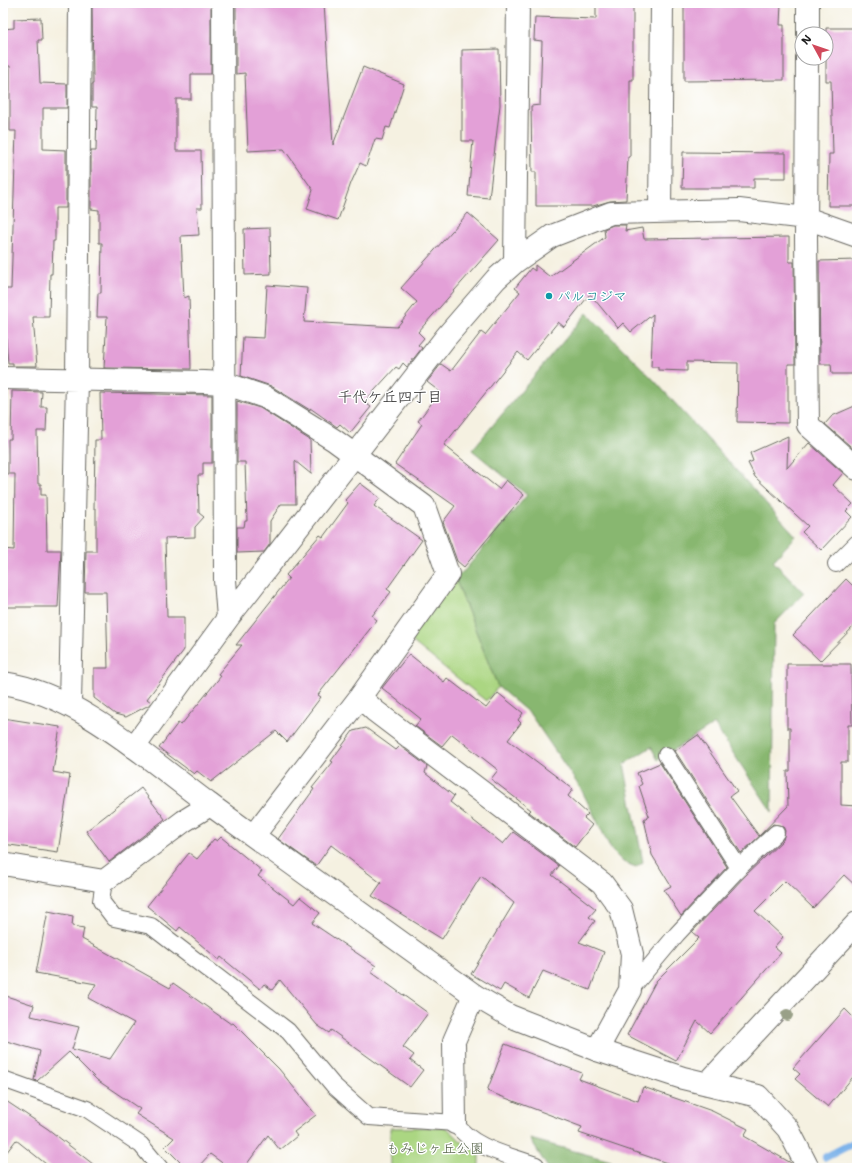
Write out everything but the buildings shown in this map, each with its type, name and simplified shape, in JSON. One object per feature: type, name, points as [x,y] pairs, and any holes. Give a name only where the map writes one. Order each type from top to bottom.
[{"type":"street","points":[[70,704],[77,379],[80,3]]},
{"type":"street","points":[[223,3],[225,580],[228,618]]},
{"type":"street","points":[[515,262],[518,3]]},
{"type":"street","points":[[660,212],[662,3]]},
{"type":"street","points":[[808,3],[808,26]]},
{"type":"street","points":[[807,66],[806,218],[808,425],[856,466]]},
{"type":"street","points":[[134,747],[228,618],[446,337],[496,279],[515,262],[552,236],[611,213],[739,210],[806,218],[857,236]]},
{"type":"street","points":[[3,378],[224,383],[265,397],[334,440],[424,506],[448,574],[360,696],[254,835]]},
{"type":"street","points":[[3,683],[22,686],[70,704],[134,747],[210,805],[254,835],[474,995],[510,1016],[597,1050],[707,1084],[758,1096],[788,1129],[808,1168]]},
{"type":"street","points":[[360,696],[375,711],[602,883],[621,909],[632,954],[630,990],[597,1050]]},
{"type":"street","points":[[3,864],[104,881],[184,821],[210,805]]},
{"type":"street","points":[[707,1084],[857,923]]},
{"type":"street","points":[[455,1122],[454,1041],[474,995]]},
{"type":"lane","points":[[836,564],[857,543]]},
{"type":"lane","points":[[666,755],[739,868]]},
{"type":"lane","points":[[630,990],[677,934],[739,868],[776,833]]},
{"type":"lane","points":[[104,881],[101,901],[114,918],[151,926],[288,1031],[333,1085],[369,1117],[455,1122],[462,1132],[480,1145],[536,1165],[537,1168]]},
{"type":"lane","points":[[3,1079],[87,1109],[141,1145],[160,1168]]},
{"type":"green space","points":[[587,313],[653,379],[796,536],[773,561],[804,593],[774,624],[772,812],[714,724],[658,760],[651,747],[624,764],[643,862],[636,867],[623,862],[612,851],[581,789],[530,714],[498,687],[455,578],[465,570],[527,495],[472,450]]},
{"type":"green space","points":[[455,578],[498,687],[486,701],[409,639]]},
{"type":"green space","name":"もみじヶ丘公園","points":[[446,1127],[461,1141],[479,1153],[479,1168],[391,1168],[390,1128]]},
{"type":"green space","points":[[530,1139],[611,1161],[618,1168],[548,1168]]},
{"type":"waterway","points":[[826,1157],[857,1141]]},
{"type":"place","name":"パルコジマ","points":[[549,296]]},
{"type":"district","name":"千代ケ丘四丁目","points":[[390,397]]}]
